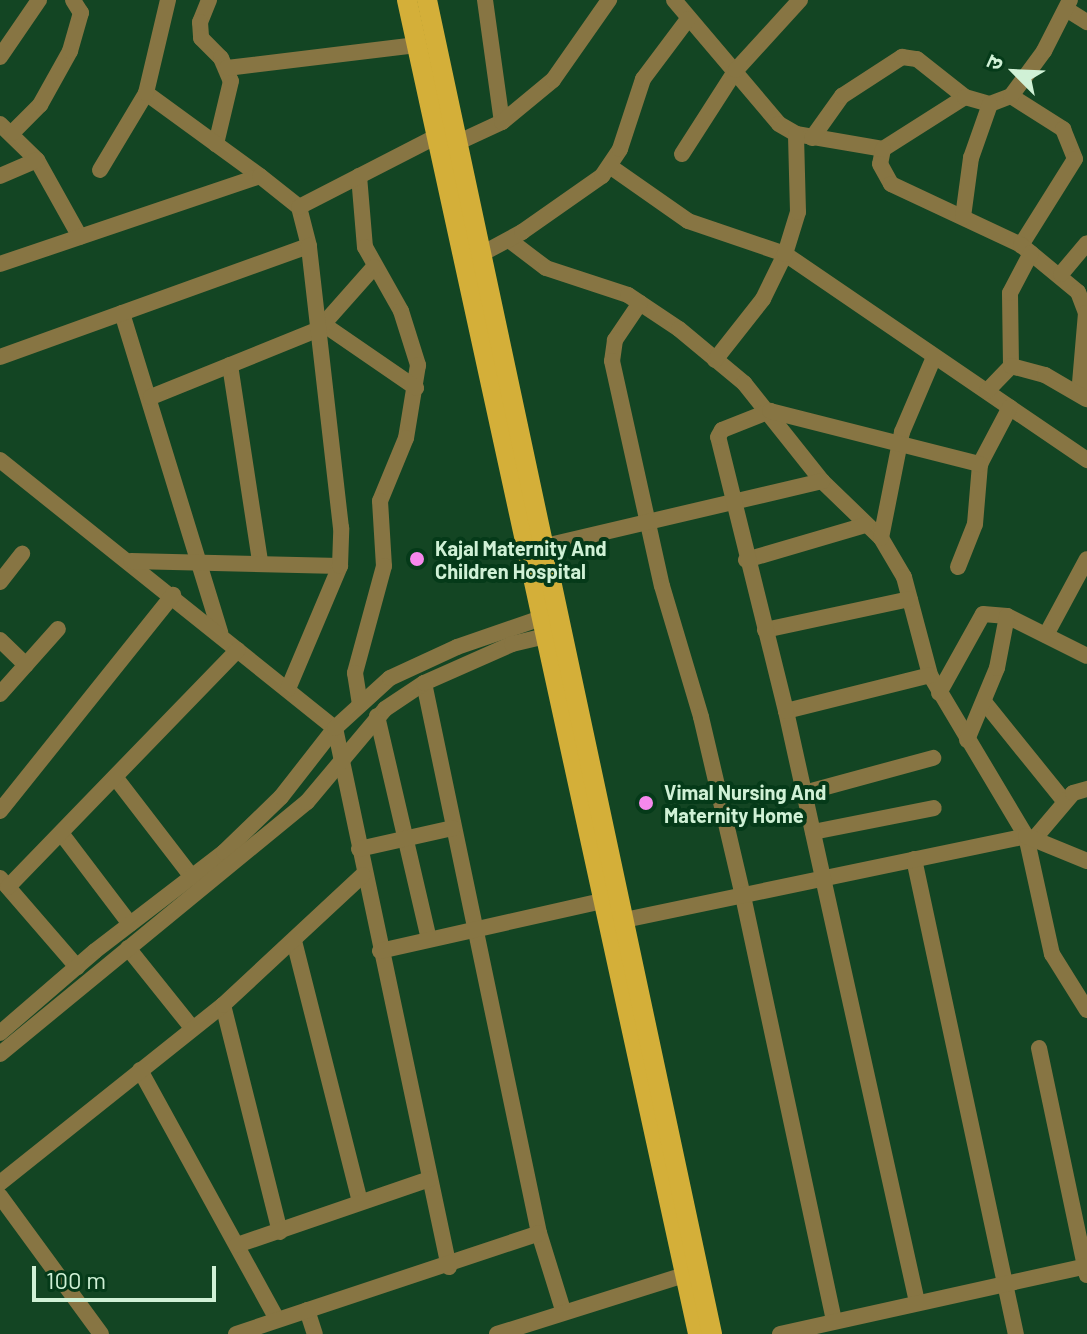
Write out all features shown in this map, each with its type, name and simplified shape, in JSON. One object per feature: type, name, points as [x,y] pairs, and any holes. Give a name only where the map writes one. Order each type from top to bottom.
[{"type":"main road","points":[[407,0],[470,260],[550,625],[698,1334]]},
{"type":"main road","points":[[427,0],[443,144]]},
{"type":"main road","points":[[470,260],[541,547],[550,625],[601,901],[613,922],[712,1334]]},
{"type":"street","points":[[0,57],[39,0]]},
{"type":"street","points":[[100,170],[146,93],[168,0]]},
{"type":"street","points":[[209,0],[200,22],[201,38],[227,68],[228,106],[216,144]]},
{"type":"street","points":[[485,0],[502,122]]},
{"type":"street","points":[[299,207],[359,176],[502,122],[553,80],[609,0]]},
{"type":"street","points":[[674,0],[779,124],[804,136],[883,149],[965,97]]},
{"type":"street","points":[[682,154],[736,70],[800,0]]},
{"type":"street","points":[[76,1],[80,19],[58,76],[40,105],[6,128],[37,160],[80,237]]},
{"type":"street","points":[[715,360],[763,299],[785,254],[798,212],[804,136],[842,96],[902,57],[917,59],[965,97],[990,104],[1011,96],[1068,4],[1087,22]]},
{"type":"street","points":[[470,260],[509,240],[611,167],[643,79],[688,19]]},
{"type":"street","points":[[227,68],[417,45]]},
{"type":"street","points":[[146,93],[299,207],[309,246],[321,327],[341,528],[340,566],[288,689]]},
{"type":"street","points":[[987,391],[1011,366],[1010,293],[1026,249],[1075,159],[1063,129],[1011,96]]},
{"type":"street","points":[[963,217],[971,158],[990,104]]},
{"type":"street","points":[[883,149],[880,164],[891,184],[1026,249],[1061,274],[1078,292],[1086,313],[1083,396],[1011,366]]},
{"type":"street","points":[[0,176],[37,160]]},
{"type":"street","points":[[611,167],[688,221],[785,254],[1087,460]]},
{"type":"street","points":[[0,264],[260,176]]},
{"type":"street","points":[[359,176],[360,228],[374,267],[415,342],[416,388],[406,438],[380,501],[385,556],[355,673],[360,704]]},
{"type":"street","points":[[509,240],[546,268],[640,303],[715,360],[770,411],[822,481],[881,538],[896,559],[930,675],[967,740],[1030,838],[1052,954],[1087,1010]]},
{"type":"street","points":[[1061,274],[1087,243]]},
{"type":"street","points":[[0,357],[309,246]]},
{"type":"street","points":[[151,397],[321,327],[374,267]]},
{"type":"street","points":[[640,303],[615,340],[612,361],[648,522],[743,896],[834,1319]]},
{"type":"street","points":[[122,313],[151,397],[220,632]]},
{"type":"street","points":[[321,327],[416,388]]},
{"type":"street","points":[[881,538],[899,445],[934,357]]},
{"type":"street","points":[[230,365],[260,562]]},
{"type":"street","points":[[958,567],[975,524],[980,464],[1010,407]]},
{"type":"street","points":[[917,1302],[786,711],[730,504],[718,437],[722,430],[770,411],[980,464]]},
{"type":"street","points":[[0,460],[220,632],[335,728],[363,875],[449,1267]]},
{"type":"street","points":[[541,547],[822,481]]},
{"type":"street","points":[[746,560],[866,525]]},
{"type":"street","points":[[0,582],[22,554]]},
{"type":"street","points":[[131,561],[340,566]]},
{"type":"street","points":[[1046,635],[1085,569]]},
{"type":"street","points":[[0,811],[173,595]]},
{"type":"street","points":[[765,630],[910,599]]},
{"type":"street","points":[[939,693],[976,620],[992,613],[1007,616],[1087,656]]},
{"type":"street","points":[[967,740],[985,703],[1007,616]]},
{"type":"street","points":[[0,1054],[307,802],[344,763],[377,716],[424,683],[550,625]]},
{"type":"street","points":[[0,1033],[77,967],[192,877],[281,797],[335,728],[360,704],[416,664],[550,625]]},
{"type":"street","points":[[0,694],[58,629]]},
{"type":"street","points":[[0,640],[26,665]]},
{"type":"street","points":[[77,967],[4,883],[61,833],[238,650]]},
{"type":"street","points":[[786,711],[930,675]]},
{"type":"street","points":[[424,683],[539,1233],[563,1310]]},
{"type":"street","points":[[985,703],[1064,801]]},
{"type":"street","points":[[377,716],[409,838],[429,939]]},
{"type":"street","points":[[804,793],[933,758]]},
{"type":"street","points":[[115,777],[192,877]]},
{"type":"street","points":[[1030,838],[1064,801],[1087,789]]},
{"type":"street","points":[[813,832],[934,808]]},
{"type":"street","points":[[359,849],[453,828]]},
{"type":"street","points":[[61,833],[130,924]]},
{"type":"street","points":[[613,922],[1030,838],[1087,861]]},
{"type":"street","points":[[914,859],[1016,1334]]},
{"type":"street","points":[[0,1183],[223,1005],[363,875]]},
{"type":"street","points":[[380,951],[601,901]]},
{"type":"street","points":[[294,941],[360,1202]]},
{"type":"street","points":[[128,948],[192,1028]]},
{"type":"street","points":[[223,1005],[280,1232]]},
{"type":"street","points":[[780,1334],[834,1319],[1086,1269],[1039,1048]]},
{"type":"street","points":[[140,1070],[277,1319]]},
{"type":"street","points":[[237,1245],[430,1179]]},
{"type":"street","points":[[0,1196],[101,1334]]},
{"type":"street","points":[[236,1334],[449,1267],[539,1233]]},
{"type":"street","points":[[497,1334],[563,1310],[684,1275]]},
{"type":"street","points":[[307,1310],[315,1334]]},
{"type":"place","name":"Kajal Maternity And Children Hospital","points":[[417,559]]},
{"type":"place","name":"Vimal Nursing And Maternity Home","points":[[646,803]]}]
